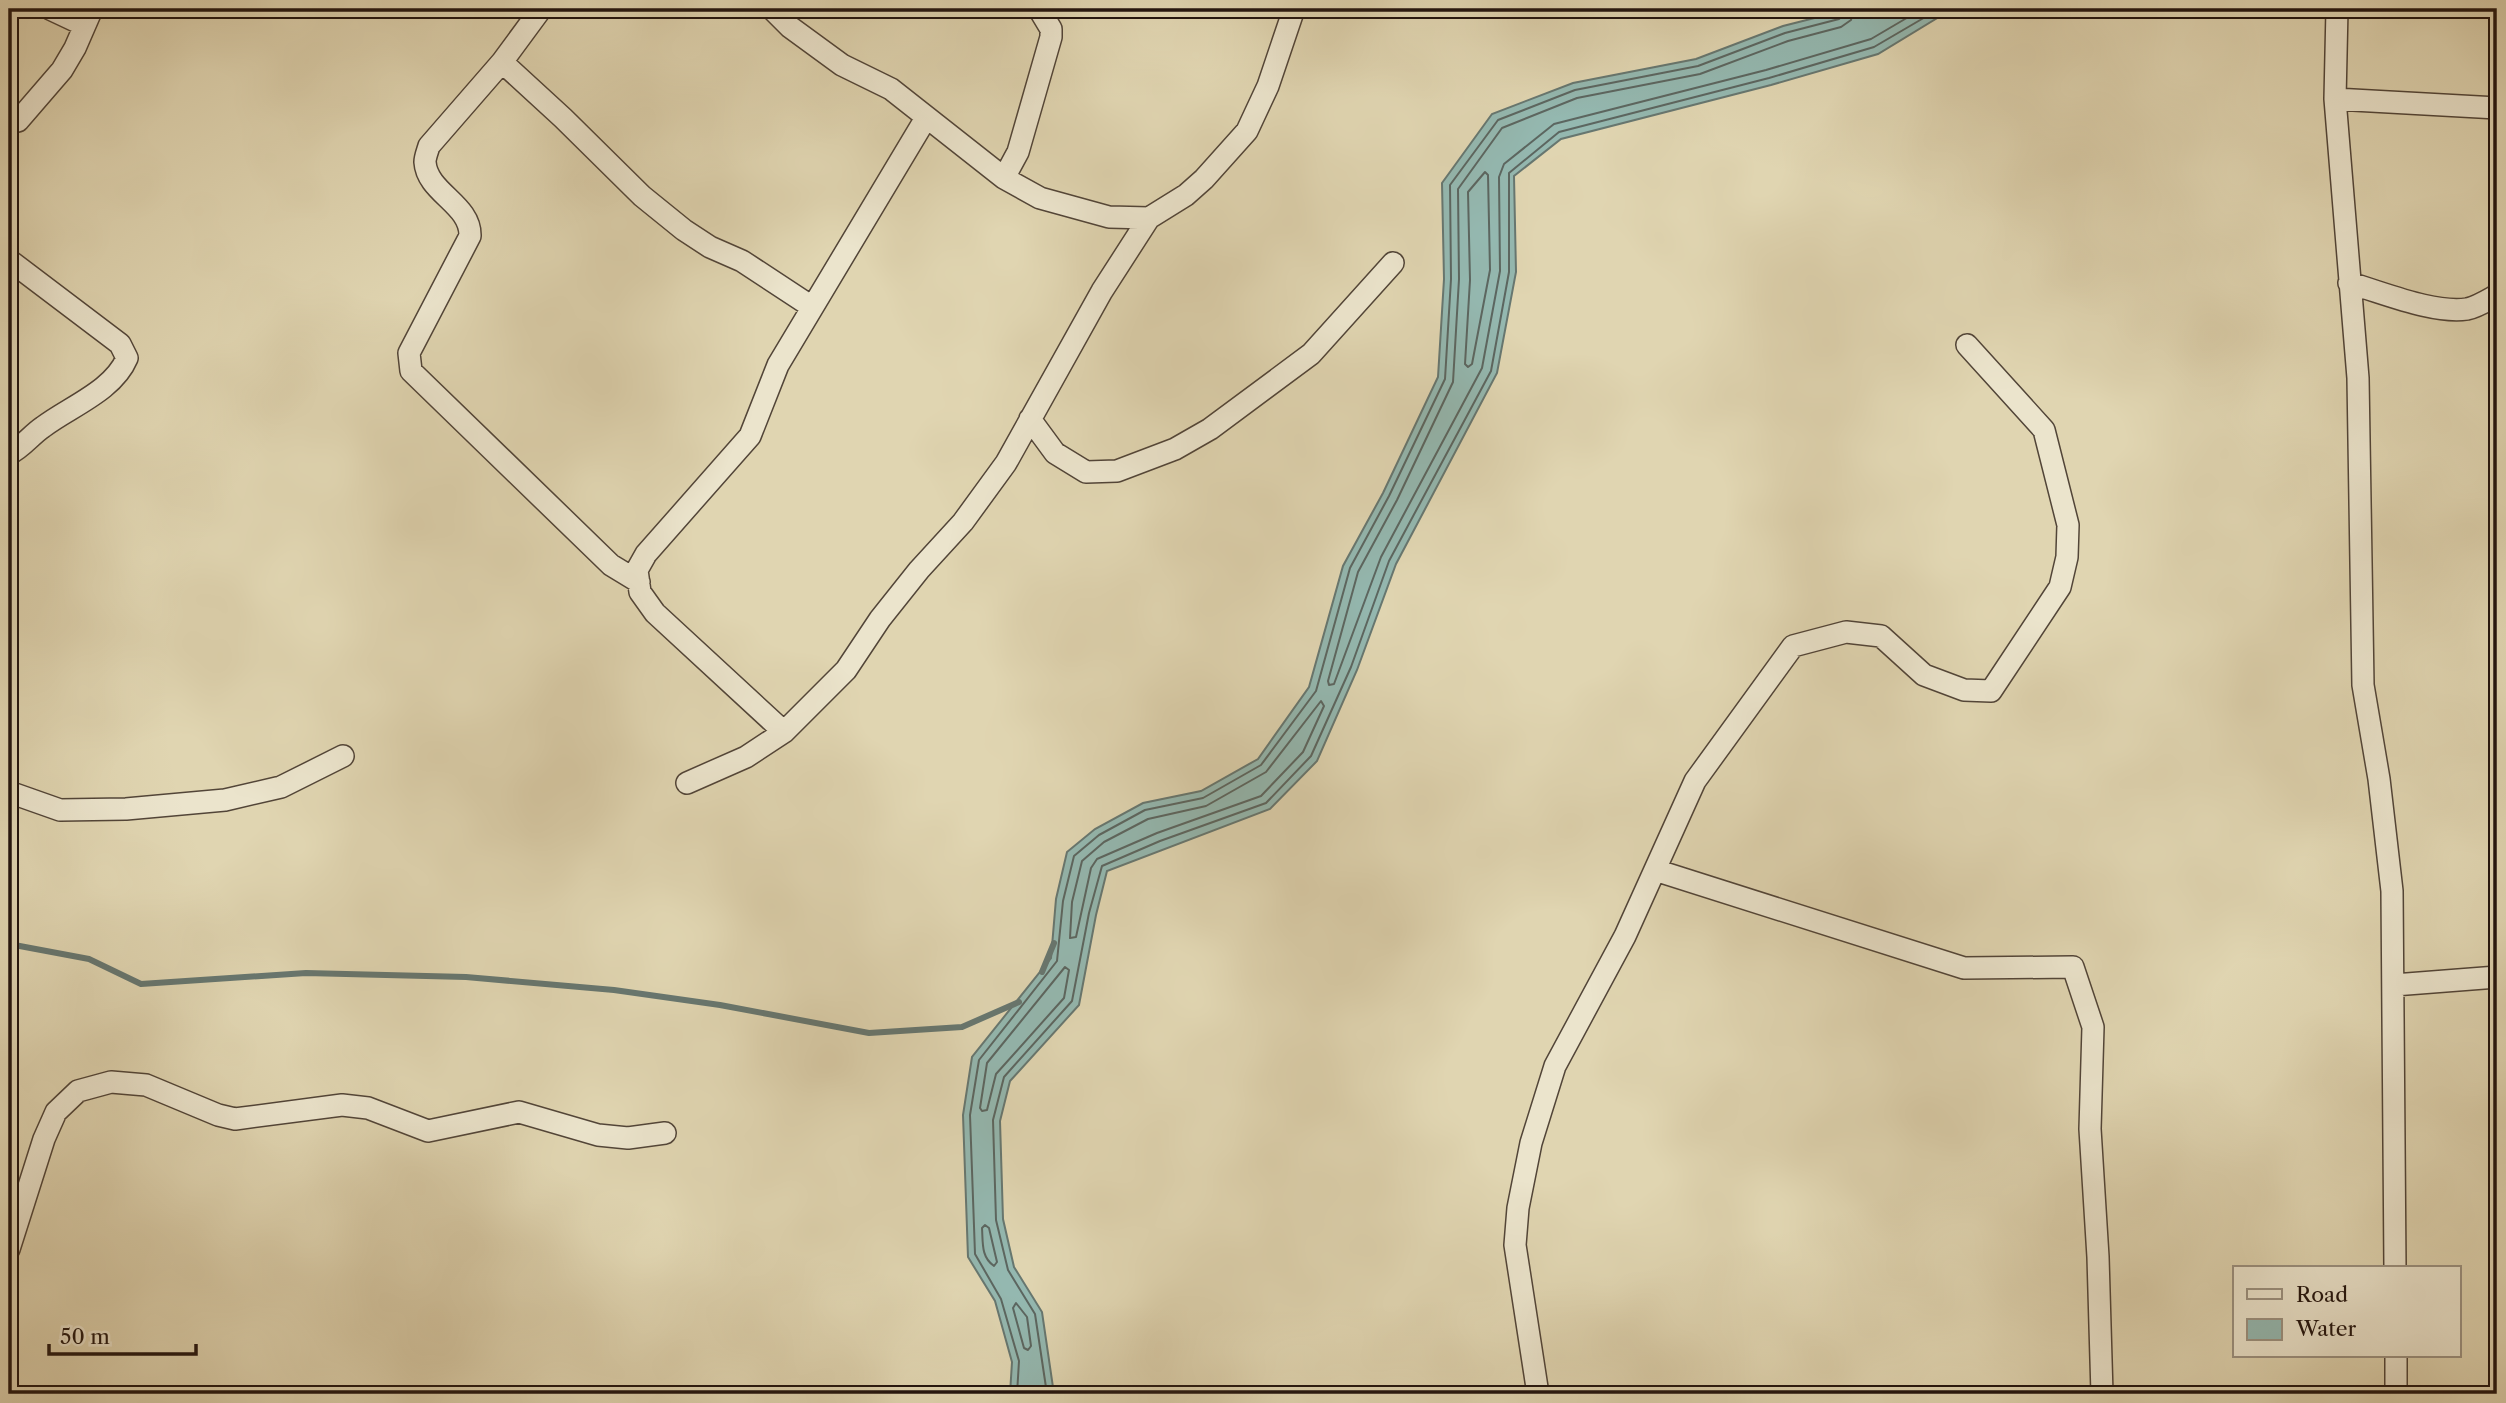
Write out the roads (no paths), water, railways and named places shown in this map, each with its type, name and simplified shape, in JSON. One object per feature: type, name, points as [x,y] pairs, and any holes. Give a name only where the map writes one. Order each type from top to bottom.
[{"type":"street","points":[[12,124],[62,70],[88,17],[50,9]]},
{"type":"street","points":[[541,9],[502,62],[429,146],[425,161],[431,178],[462,212],[470,225],[470,236],[409,353],[409,363],[411,371],[611,565],[639,582]]},
{"type":"street","points":[[772,9],[790,27],[832,58],[891,89],[1004,178],[1040,198],[1109,216],[1149,218]]},
{"type":"street","points":[[1004,178],[1018,152],[1051,37],[1051,29],[1039,9]]},
{"type":"street","points":[[687,783],[746,757],[784,732],[846,670],[887,609],[963,522],[1006,463],[1102,291],[1149,218],[1204,179],[1247,131],[1268,86],[1294,9]]},
{"type":"street","points":[[2337,9],[2335,99],[2358,378],[2363,685],[2379,779],[2392,891],[2395,985],[2395,1266]]},
{"type":"street","points":[[502,62],[564,118],[642,196],[684,230],[709,247],[742,261],[812,307]]},
{"type":"street","points":[[2335,99],[2497,108]]},
{"type":"street","points":[[784,732],[655,613],[640,592],[637,570],[646,554],[750,436],[778,365],[926,118]]},
{"type":"street","points":[[9,260],[120,344],[127,358],[121,371],[98,391],[41,428],[9,454]]},
{"type":"street","points":[[1030,419],[1055,453],[1086,472],[1117,471],[1175,449],[1210,429],[1311,354],[1393,263]]},
{"type":"street","points":[[2349,283],[2453,310],[2470,309],[2497,296]]},
{"type":"street","points":[[1538,1394],[1515,1245],[1518,1208],[1531,1143],[1555,1066],[1625,936],[1695,781],[1793,646],[1846,632],[1881,636],[1924,676],[1964,690],[1991,691],[2060,587],[2067,557],[2068,525],[2044,430],[1967,345]]},
{"type":"street","points":[[9,792],[60,810],[127,809],[225,800],[281,787],[342,756]]},
{"type":"street","points":[[1655,870],[1965,968],[2073,967],[2093,1027],[2090,1129],[2098,1257],[2102,1394]]},
{"type":"street","points":[[2395,985],[2497,978]]},
{"type":"street","points":[[9,1249],[44,1139],[56,1112],[78,1091],[111,1082],[146,1085],[218,1115],[235,1119],[342,1105],[368,1108],[428,1130],[519,1112],[598,1135],[628,1138],[665,1133]]},
{"type":"street","points":[[2396,1358],[2396,1394]]},
{"type":"water","points":[[1850,9],[1952,9],[1878,54],[1771,85],[1561,139],[1514,176],[1516,272],[1497,373],[1396,564],[1357,670],[1317,761],[1270,809],[1107,871],[1079,1005],[1010,1081],[1000,1121],[1003,1219],[1014,1267],[1042,1312],[1054,1394],[1010,1394],[1012,1362],[995,1301],[968,1257],[963,1115],[972,1057],[1051,958],[1056,899],[1067,852],[1095,829],[1143,803],[1201,791],[1258,759],[1309,687],[1343,566],[1383,493],[1438,377],[1444,279],[1442,183],[1492,114],[1573,83],[1696,59],[1783,26]]},
{"type":"waterway","points":[[1042,972],[1054,943]]},
{"type":"waterway","points":[[9,944],[89,959],[141,984],[306,973],[466,977],[614,990],[720,1005],[869,1033],[962,1027],[1019,1002]]}]
